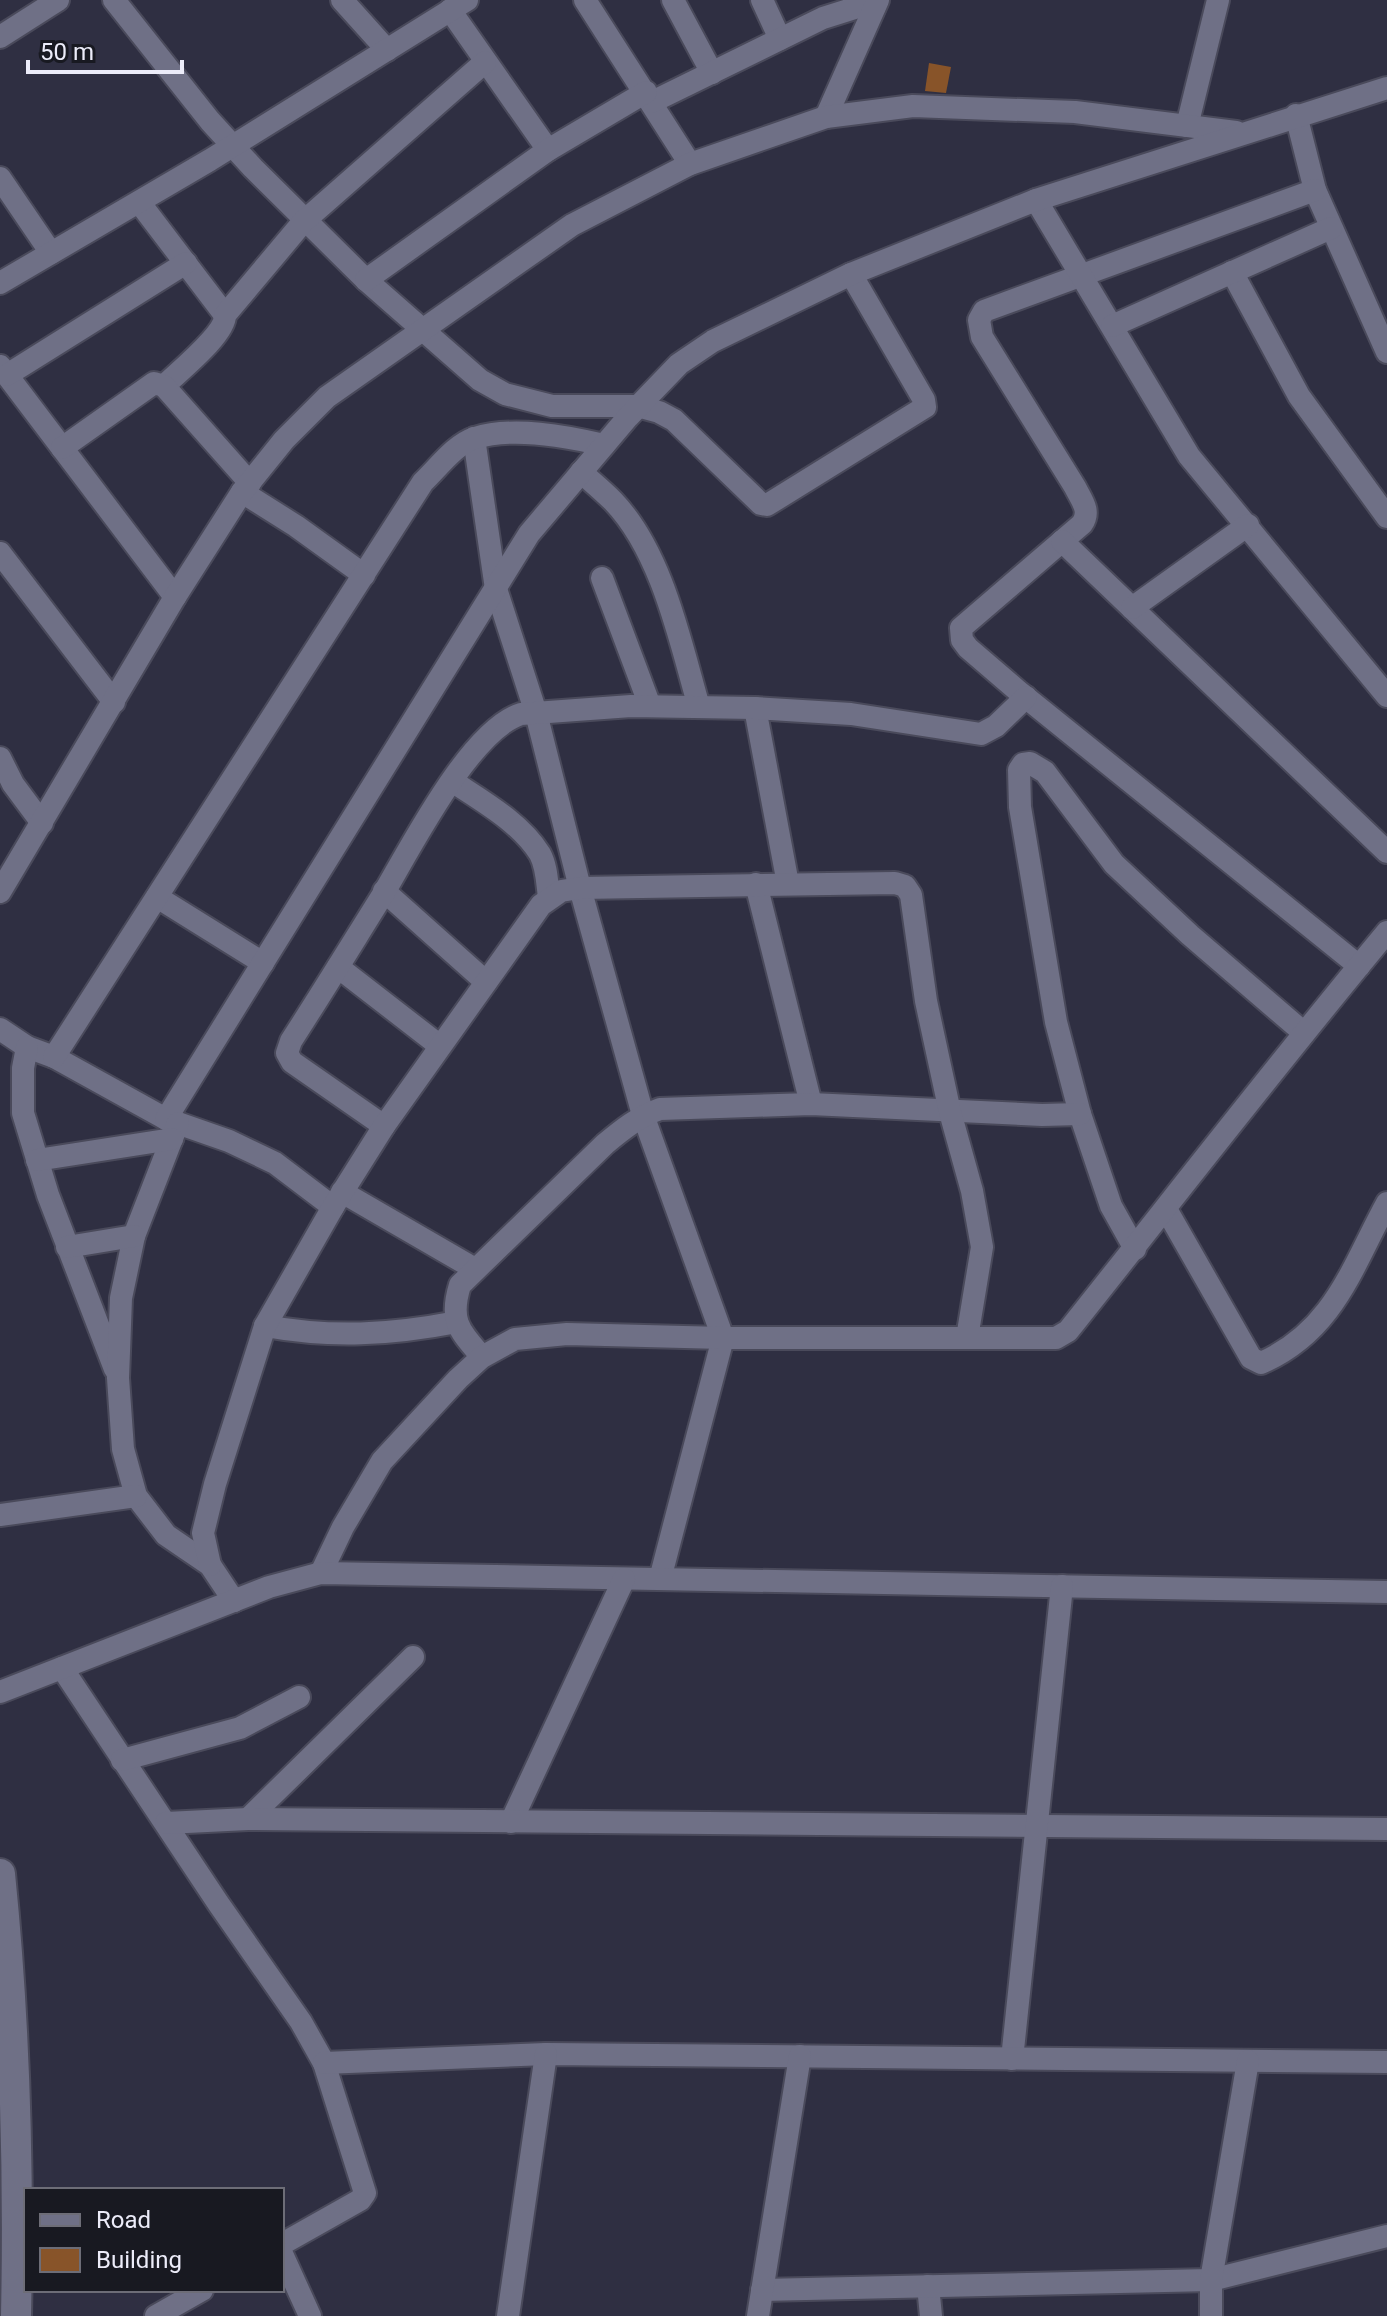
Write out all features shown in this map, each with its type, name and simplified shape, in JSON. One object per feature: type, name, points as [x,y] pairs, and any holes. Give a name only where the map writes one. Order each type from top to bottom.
[{"type":"main road","points":[[0,1874],[14,2069],[18,2217],[16,2316]]},
{"type":"street","points":[[0,37],[58,0]]},
{"type":"street","points":[[114,0],[223,152],[300,225],[366,280],[415,334],[505,394],[552,406],[659,412],[674,420],[752,497],[767,505],[925,407],[924,400],[851,274]]},
{"type":"street","points":[[342,0],[387,50]]},
{"type":"street","points":[[585,0],[690,164]]},
{"type":"street","points":[[673,0],[712,73]]},
{"type":"street","points":[[762,0],[780,39]]},
{"type":"street","points":[[1187,126],[1218,0]]},
{"type":"street","points":[[0,283],[223,152],[456,4],[485,62],[548,150]]},
{"type":"street","points":[[366,280],[548,150],[649,97],[712,73],[842,10],[876,4]]},
{"type":"street","points":[[826,117],[876,4]]},
{"type":"street","points":[[225,315],[300,225],[485,62]]},
{"type":"street","points":[[210,1565],[166,1535],[136,1496],[123,1449],[118,1378],[121,1298],[134,1236],[172,1127],[263,963],[529,534],[632,412],[679,364],[713,341],[851,274],[1036,200],[1387,88]]},
{"type":"street","points":[[0,892],[175,597],[246,488],[284,440],[327,397],[572,225],[690,164],[826,117],[913,106],[1075,112],[1242,133]]},
{"type":"street","points":[[1296,115],[1315,190],[1383,345]]},
{"type":"street","points":[[0,178],[51,253]]},
{"type":"street","points":[[1315,190],[984,311],[979,320],[982,337],[1080,498],[1087,517],[961,628],[962,640],[968,648],[1021,702],[1359,966]]},
{"type":"street","points":[[1036,200],[1189,456],[1387,696]]},
{"type":"street","points":[[139,202],[225,315],[225,321],[215,336],[164,386]]},
{"type":"street","points":[[1112,326],[1331,228]]},
{"type":"street","points":[[175,597],[4,370],[186,263]]},
{"type":"street","points":[[1232,272],[1299,396],[1387,517]]},
{"type":"street","points":[[62,448],[143,389],[154,383],[164,386],[246,488],[364,575]]},
{"type":"street","points":[[54,1057],[423,482],[474,438],[506,434],[607,441]]},
{"type":"street","points":[[474,438],[496,589],[536,713],[580,888],[643,1115],[723,1338],[660,1579]]},
{"type":"street","points":[[581,472],[615,503],[647,551],[671,607],[699,707]]},
{"type":"street","points":[[1132,608],[1248,525]]},
{"type":"street","points":[[1062,541],[1387,852]]},
{"type":"street","points":[[0,553],[114,702]]},
{"type":"street","points":[[602,578],[650,706]]},
{"type":"street","points":[[384,1126],[292,1062],[287,1053],[291,1041],[440,796],[492,731],[508,718],[521,714],[650,706],[755,708],[851,714],[981,734],[996,726],[1021,702]]},
{"type":"street","points":[[755,708],[788,884]]},
{"type":"street","points":[[0,758],[13,784],[42,823]]},
{"type":"street","points":[[1130,1256],[1076,1114],[1056,1022],[1020,807],[1019,770],[1023,764],[1030,763],[1045,772],[1114,864],[1190,935],[1304,1033]]},
{"type":"street","points":[[452,781],[525,836],[543,863],[549,897]]},
{"type":"street","points":[[234,1601],[210,1565],[203,1533],[215,1484],[265,1326],[384,1126],[549,897],[561,891],[756,884],[895,883],[905,886],[911,895],[926,1001],[950,1112],[972,1191],[982,1247],[967,1338]]},
{"type":"street","points":[[756,884],[811,1104]]},
{"type":"street","points":[[384,891],[486,982]]},
{"type":"street","points":[[157,897],[263,963]]},
{"type":"street","points":[[321,1573],[343,1527],[382,1461],[458,1379],[482,1357],[515,1339],[567,1334],[723,1338],[1056,1338],[1068,1331],[1387,932]]},
{"type":"street","points":[[338,967],[440,1046]]},
{"type":"street","points":[[0,1029],[27,1047],[54,1057],[172,1127],[229,1141],[475,1269]]},
{"type":"street","points":[[27,1047],[23,1068],[23,1113],[67,1247],[118,1378]]},
{"type":"street","points":[[482,1357],[457,1322],[454,1306],[460,1285],[605,1144],[643,1115],[660,1109],[811,1104],[950,1112],[1076,1114]]},
{"type":"street","points":[[37,1160],[172,1127]]},
{"type":"street","points":[[1166,1209],[1251,1358],[1261,1363],[1277,1356],[1325,1317],[1350,1279],[1387,1203]]},
{"type":"street","points":[[67,1247],[134,1236]]},
{"type":"street","points":[[265,1326],[327,1335],[416,1330],[457,1322]]},
{"type":"street","points":[[0,1515],[136,1496]]},
{"type":"street","points":[[0,1692],[269,1587],[321,1573],[1387,1592]]},
{"type":"street","points":[[511,1822],[624,1579]]},
{"type":"street","points":[[1012,2059],[1062,1586]]},
{"type":"street","points":[[248,1819],[413,1657]]},
{"type":"street","points":[[62,1668],[301,2022],[324,2063],[365,2193],[360,2200],[284,2243]]},
{"type":"street","points":[[122,1760],[240,1728],[299,1697]]},
{"type":"street","points":[[166,1823],[248,1819],[1387,1829]]},
{"type":"street","points":[[324,2063],[546,2054],[1387,2062]]},
{"type":"street","points":[[508,2316],[546,2054]]},
{"type":"street","points":[[758,2316],[800,2056]]},
{"type":"street","points":[[1211,2316],[1211,2280],[1248,2061]]},
{"type":"street","points":[[762,2290],[1211,2280],[1387,2236]]},
{"type":"street","points":[[284,2258],[310,2316]]},
{"type":"street","points":[[928,2286],[931,2316]]},
{"type":"street","points":[[156,2316],[198,2292]]},
{"type":"building","points":[[929,63],[951,67],[946,93],[925,91]]}]
